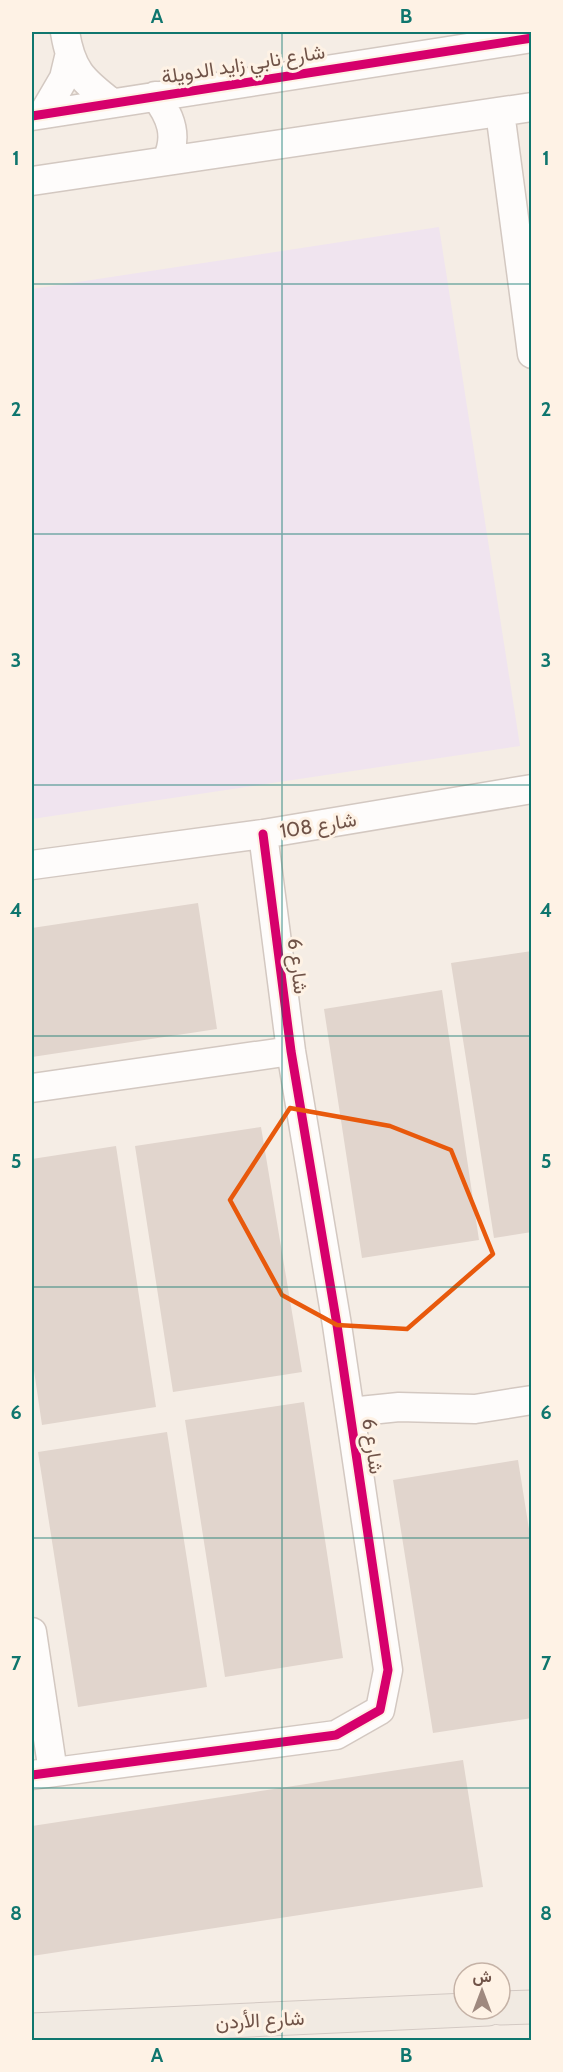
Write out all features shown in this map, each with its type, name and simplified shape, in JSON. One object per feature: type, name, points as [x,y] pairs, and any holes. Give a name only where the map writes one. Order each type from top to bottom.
[{"type":"main road","points":[[512,2008],[531,2007]]},
{"type":"main road","name":"شارع الأردن","points":[[32,2030],[452,2011]]},
{"type":"main road","points":[[169,2040],[211,2022]]},
{"type":"street","name":"شارع نابي زايد الدويلة","points":[[38,115],[531,38]]},
{"type":"street","points":[[67,44],[80,75],[112,103]]},
{"type":"street","points":[[38,115],[64,78],[67,44]]},
{"type":"street","points":[[155,96],[167,112],[173,129],[173,148],[166,161]]},
{"type":"street","points":[[32,181],[531,107]]},
{"type":"street","points":[[500,112],[524,247],[531,354]]},
{"type":"street","name":"شارع 108","points":[[32,865],[263,834],[531,789]]},
{"type":"street","name":"شارع 6","points":[[32,1632],[42,1774],[336,1735],[380,1710],[388,1670],[350,1412],[291,1051],[263,834]]},
{"type":"street","points":[[32,1088],[291,1051]]},
{"type":"street","points":[[350,1412],[399,1407],[475,1409],[531,1400]]},
{"type":"highlighted area","points":[[290,1108],[390,1126],[451,1150],[493,1254],[407,1329],[337,1325],[282,1295],[230,1200]]},
{"type":"shaded area","points":[[439,227],[520,746],[32,819],[32,289]]},
{"type":"building","points":[[198,903],[217,1029],[32,1057],[32,928]]},
{"type":"building","points":[[532,951],[532,1232],[494,1238],[451,963]]},
{"type":"building","points":[[442,990],[479,1240],[362,1258],[324,1009]]},
{"type":"building","points":[[261,1127],[302,1372],[173,1392],[135,1146]]},
{"type":"building","points":[[116,1146],[156,1407],[42,1425],[32,1357],[32,1159]]},
{"type":"building","points":[[304,1402],[343,1658],[225,1677],[185,1420]]},
{"type":"building","points":[[167,1432],[207,1687],[78,1707],[38,1452]]},
{"type":"building","points":[[518,1460],[532,1548],[532,1718],[433,1733],[393,1480]]},
{"type":"building","points":[[463,1760],[483,1887],[32,1956],[32,1826]]},
{"type":"cycle path","points":[[32,116],[532,38]]},
{"type":"cycle path","points":[[32,1775],[336,1735],[380,1710],[388,1670],[337,1325],[291,1051],[263,834]]}]
